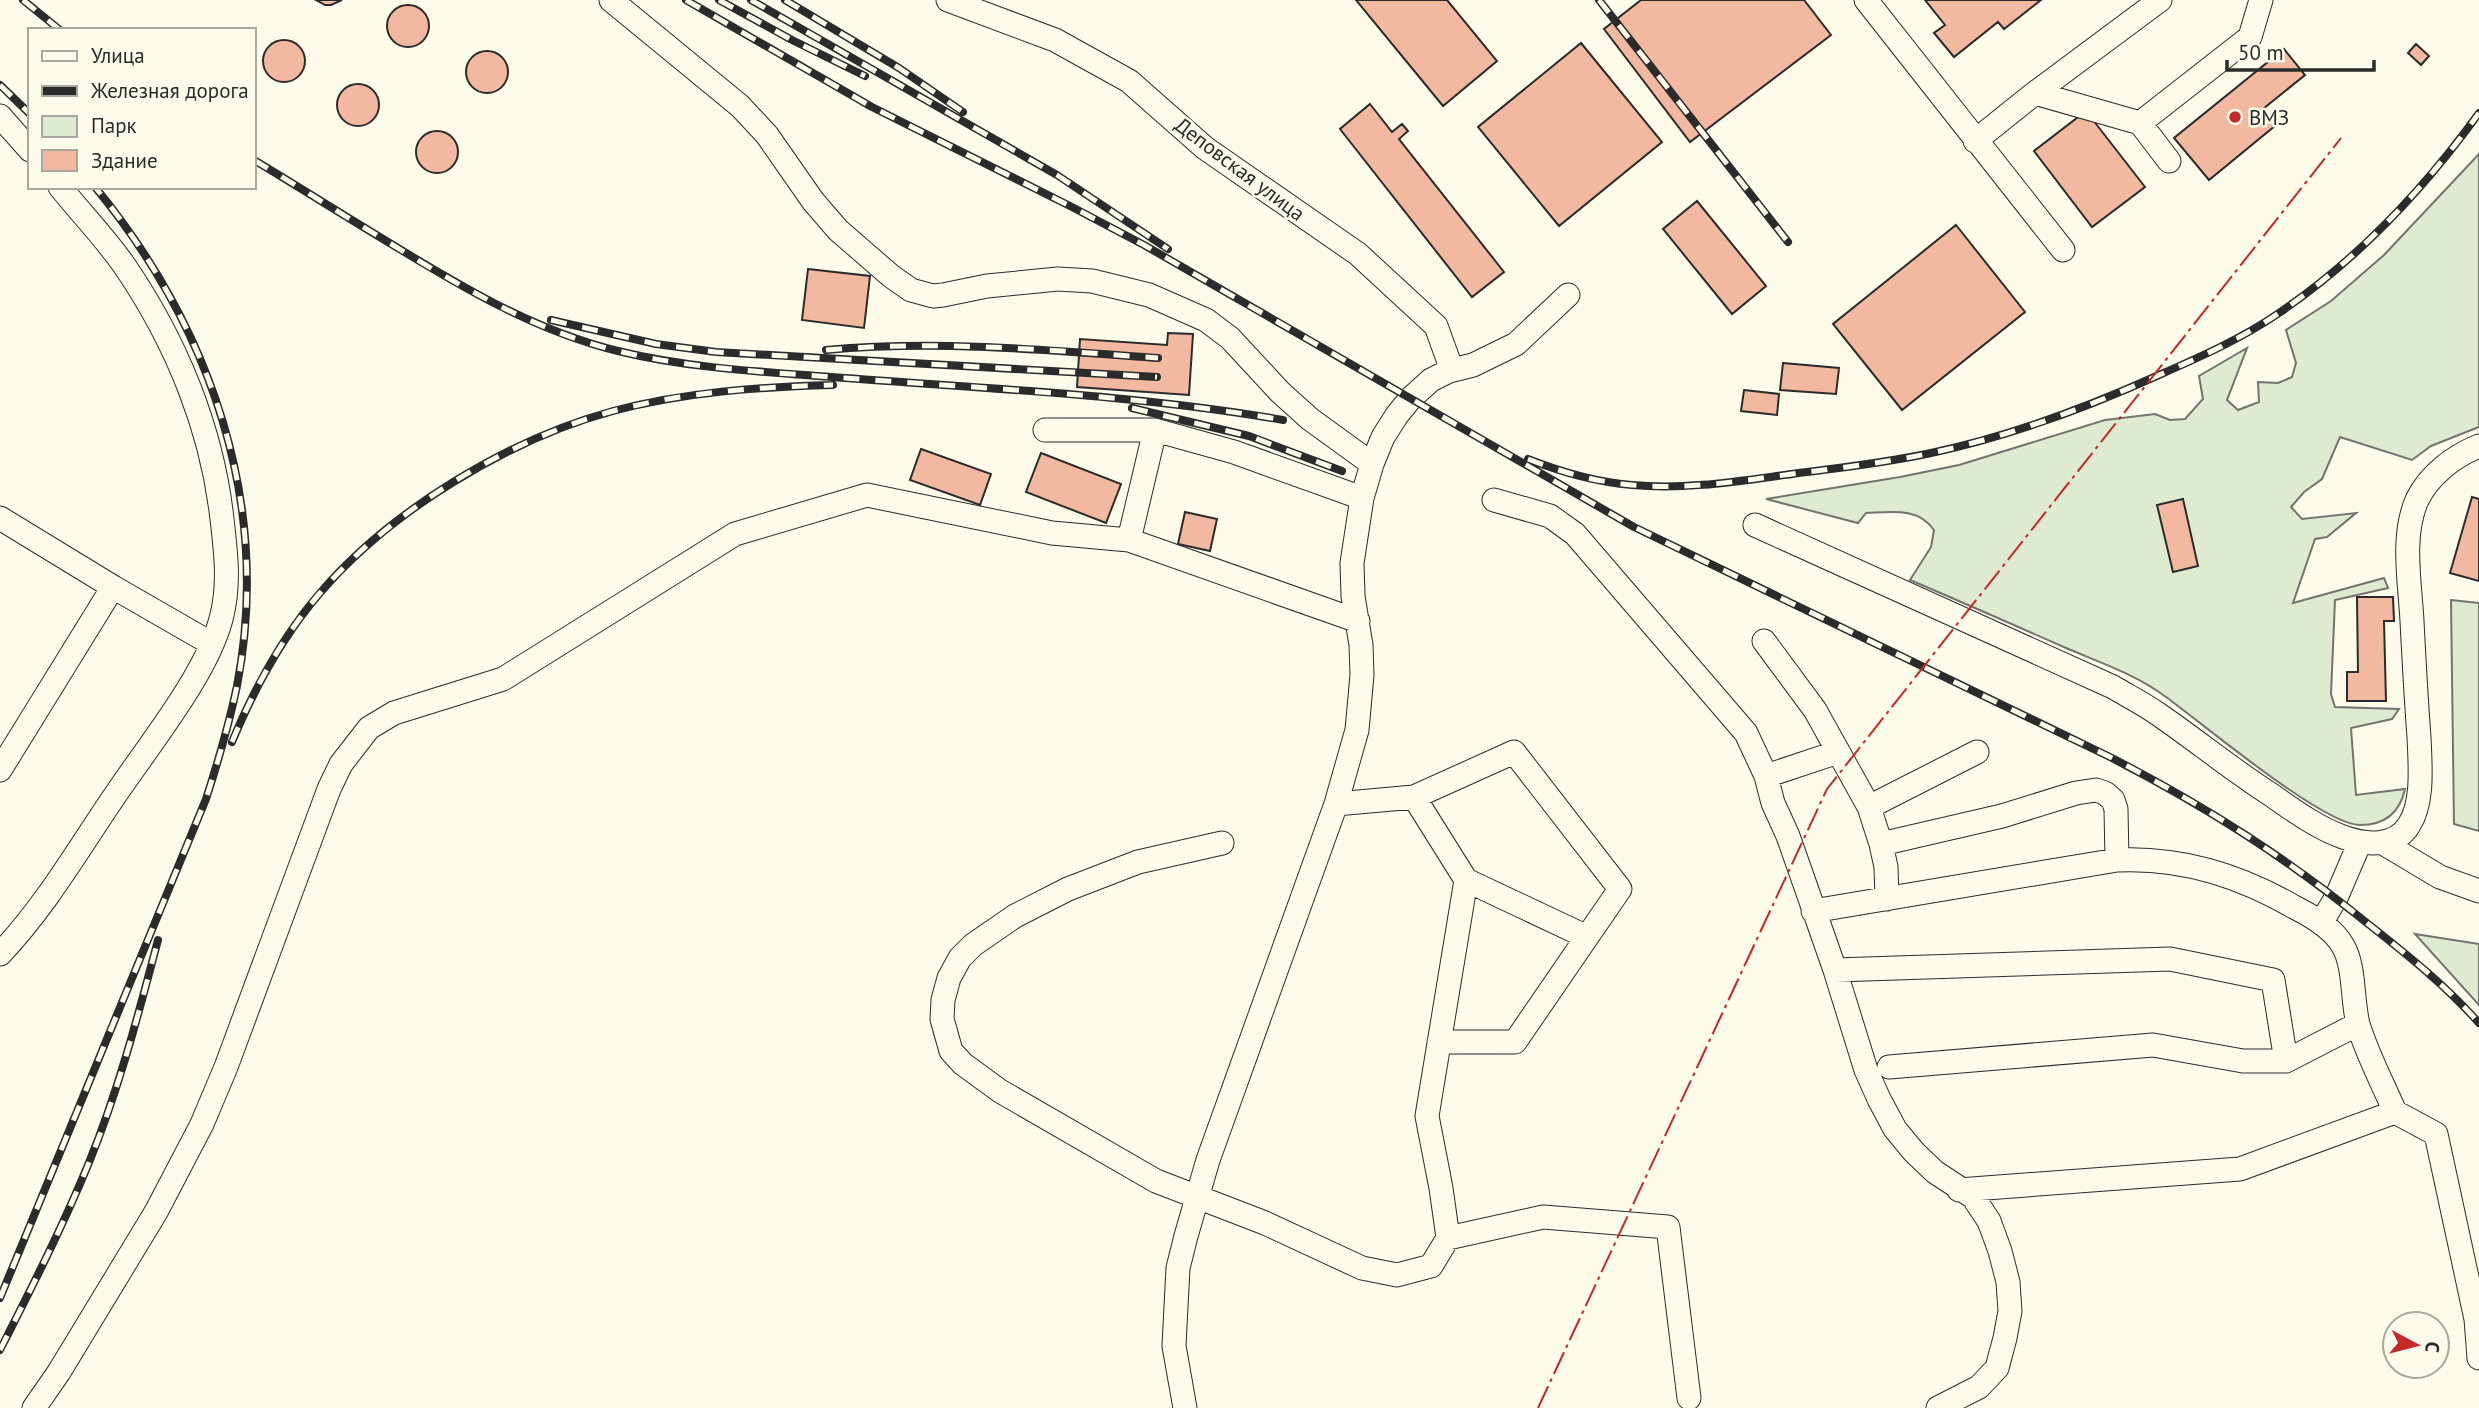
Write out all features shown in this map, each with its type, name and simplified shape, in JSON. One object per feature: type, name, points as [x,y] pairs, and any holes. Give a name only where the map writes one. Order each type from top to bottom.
[{"type":"street","points":[[611,0],[740,106],[767,135],[813,201],[838,230],[911,290],[933,296],[987,286],[1058,279],[1092,281],[1149,295],[1206,320],[1230,338],[1280,392],[1310,419],[1372,464]]},
{"type":"street","name":"Деповская улица","points":[[948,0],[1055,40],[1129,80],[1205,148],[1367,262],[1436,326],[1449,362],[1449,370]]},
{"type":"street","points":[[1866,0],[2063,250]]},
{"type":"street","points":[[1975,141],[2160,0]]},
{"type":"street","points":[[2140,123],[2250,37],[2261,0]]},
{"type":"street","points":[[2035,93],[2140,123],[2169,161]]},
{"type":"street","points":[[0,116],[28,148]]},
{"type":"street","points":[[0,954],[36,910],[176,706],[212,644],[221,621],[225,600],[226,556],[220,498],[202,424],[186,377],[163,329],[123,264],[62,189]]},
{"type":"street","points":[[1185,1408],[1174,1346],[1174,1302],[1178,1268],[1196,1196],[1336,804],[1357,730],[1362,675],[1352,563],[1362,498],[1372,464],[1383,437],[1397,415],[1410,399],[1432,380],[1449,370],[1473,365],[1516,344],[1568,295]]},
{"type":"street","points":[[1045,430],[1155,430],[1234,452],[1362,498]]},
{"type":"street","points":[[1129,540],[1155,430]]},
{"type":"street","points":[[2321,923],[2371,843],[2401,836],[2410,825],[2418,797],[2420,760],[2409,565],[2411,520],[2417,500],[2439,471],[2465,452],[2479,446]]},
{"type":"street","points":[[34,1408],[60,1372],[156,1212],[202,1124],[329,789],[341,764],[369,727],[394,713],[503,679],[735,534],[867,495],[1052,533],[1129,540],[1357,621]]},
{"type":"street","points":[[1494,500],[1550,516],[1576,534],[1731,713],[1752,744],[1766,776],[1773,803],[1788,836],[1835,970],[1866,1070],[1895,1129],[1914,1152],[1959,1190],[1973,1197],[1989,1221],[2008,1282],[2010,1311],[1997,1368],[1979,1387],[1938,1408]]},
{"type":"street","points":[[0,518],[212,644]]},
{"type":"street","points":[[1755,525],[2113,687],[2158,714],[2310,821],[2342,836],[2371,843],[2440,877],[2479,891]]},
{"type":"street","points":[[0,770],[113,587]]},
{"type":"street","points":[[1764,641],[1815,710],[1869,807],[1886,867],[1887,899]]},
{"type":"street","points":[[1336,804],[1414,797],[1514,752],[1620,889],[1515,1042],[1439,1042]]},
{"type":"street","points":[[1766,776],[1838,752]]},
{"type":"street","points":[[1869,807],[1977,752]]},
{"type":"street","points":[[1881,844],[2096,790],[2113,800],[2116,808],[2117,860]]},
{"type":"street","points":[[1414,797],[1465,880],[1587,937]]},
{"type":"street","points":[[1222,843],[1123,867],[1068,889],[1015,916],[974,945],[960,958],[949,978],[942,1019],[951,1051],[978,1076],[1137,1171],[1168,1186],[1265,1223],[1362,1268],[1397,1275],[1431,1266],[1448,1238],[1427,1116],[1465,880]]},
{"type":"street","points":[[1813,911],[2117,860],[2142,859],[2203,868],[2235,878],[2277,897],[2321,923],[2344,947],[2358,1024],[2395,1112],[2436,1134],[2476,1319],[2479,1358]]},
{"type":"street","points":[[1835,970],[2170,959],[2273,979],[2286,1061]]},
{"type":"street","points":[[1889,1067],[2153,1045],[2243,1061],[2286,1061],[2358,1024]]},
{"type":"street","points":[[1959,1190],[2240,1169],[2395,1112]]},
{"type":"street","points":[[1448,1238],[1543,1217],[1668,1227],[1689,1398]]},
{"type":"green space","points":[[2479,154],[2479,427],[2431,446],[2412,460],[2340,437],[2322,479],[2304,492],[2291,507],[2302,519],[2356,513],[2327,537],[2315,539],[2293,603],[2384,578],[2388,588],[2335,600],[2331,694],[2335,707],[2399,709],[2392,719],[2351,728],[2356,795],[2405,789],[2395,810],[2384,820],[2360,825],[2343,821],[2319,809],[2143,682],[1910,580],[1931,547],[1934,530],[1920,518],[1904,512],[1866,513],[1858,523],[1766,499],[1959,465],[2105,420],[2155,414],[2170,420],[2185,419],[2203,399],[2199,376],[2247,348],[2227,400],[2238,410],[2259,402],[2258,382],[2278,383],[2292,377],[2296,363],[2286,330],[2331,301],[2384,255]]},
{"type":"green space","points":[[2451,600],[2479,603],[2479,831],[2454,824]]},
{"type":"green space","points":[[2415,934],[2479,944],[2479,1005]]},
{"type":"building","points":[[316,0],[342,0],[325,5]]},
{"type":"building","points":[[1356,0],[1447,0],[1497,61],[1443,106]]},
{"type":"building","points":[[1641,0],[1804,0],[1831,35],[1690,142],[1604,29]]},
{"type":"building","points":[[1925,0],[2041,0],[2004,29],[1998,22],[1954,57],[1934,33],[1945,25]]},
{"type":"building","points":[[408,5],[423,11],[429,26],[423,41],[408,47],[393,41],[387,26],[393,11]]},
{"type":"building","points":[[284,40],[299,46],[305,61],[299,76],[284,82],[269,76],[263,61],[269,46]]},
{"type":"building","points":[[1581,43],[1662,142],[1559,226],[1478,127]]},
{"type":"building","points":[[2416,44],[2429,56],[2421,65],[2408,53]]},
{"type":"building","name":"ВМЗ","points":[[2284,49],[2305,75],[2263,109],[2276,125],[2209,180],[2174,138]]},
{"type":"building","points":[[487,51],[502,57],[508,72],[502,87],[487,93],[472,87],[466,72],[472,57]]},
{"type":"building","points":[[358,84],[373,90],[379,105],[373,120],[358,126],[343,120],[337,105],[343,90]]},
{"type":"building","points":[[1370,104],[1392,132],[1402,124],[1408,131],[1399,139],[1504,272],[1472,297],[1340,129]]},
{"type":"building","points":[[2086,111],[2145,187],[2092,227],[2034,151]]},
{"type":"building","points":[[437,131],[452,137],[458,152],[452,167],[437,173],[422,167],[416,152],[422,137]]},
{"type":"building","points":[[1697,201],[1766,286],[1732,314],[1663,229]]},
{"type":"building","points":[[1956,225],[2025,312],[1902,410],[1833,324]]},
{"type":"building","points":[[808,269],[870,276],[864,328],[802,320]]},
{"type":"building","points":[[1168,333],[1193,334],[1189,395],[1077,387],[1080,339],[1167,345]]},
{"type":"building","points":[[1783,363],[1839,368],[1836,394],[1780,390]]},
{"type":"building","points":[[1744,390],[1779,394],[1777,415],[1741,411]]},
{"type":"building","points":[[921,449],[991,474],[980,505],[910,480]]},
{"type":"building","points":[[1041,453],[1121,484],[1106,523],[1026,492]]},
{"type":"building","points":[[2472,497],[2479,499],[2479,581],[2450,573]]},
{"type":"building","points":[[2183,499],[2198,566],[2173,572],[2157,505]]},
{"type":"building","points":[[1185,512],[1217,519],[1210,551],[1178,544]]},
{"type":"building","points":[[2357,597],[2393,597],[2394,621],[2384,621],[2386,701],[2347,701],[2347,672],[2358,672]]},
{"type":"railway","points":[[23,0],[58,28]]},
{"type":"railway","points":[[686,0],[872,107],[1144,245],[1634,527],[2110,757],[2180,795],[2309,878],[2428,973],[2479,1023]]},
{"type":"railway","points":[[719,0],[865,76]]},
{"type":"railway","points":[[751,0],[1057,175],[1168,249]]},
{"type":"railway","points":[[785,0],[899,68],[963,112]]},
{"type":"railway","points":[[1599,0],[1788,242]]},
{"type":"railway","points":[[0,85],[28,112]]},
{"type":"railway","points":[[1528,459],[1579,476],[1619,484],[1712,484],[1862,465],[1931,453],[2019,430],[2076,410],[2220,347],[2265,322],[2308,292],[2388,222],[2436,169],[2479,113]]},
{"type":"railway","points":[[256,161],[499,306],[557,332],[618,351],[731,369],[1174,404],[1283,420]]},
{"type":"railway","points":[[0,1298],[206,799],[237,686],[246,618],[246,551],[238,485],[223,421],[200,359],[171,299],[136,241],[97,189]]},
{"type":"railway","points":[[551,320],[656,344],[716,352],[1157,377]]},
{"type":"railway","points":[[826,350],[951,346],[1158,358]]},
{"type":"railway","points":[[232,742],[270,664],[293,627],[320,593],[381,534],[454,482],[533,440],[573,423],[613,411],[667,399],[722,392],[833,385]]},
{"type":"railway","points":[[1132,408],[1249,436],[1342,471]]},
{"type":"railway","points":[[0,1350],[57,1235],[99,1137],[127,1054],[158,940]]},
{"type":"power","points":[[1538,1408],[1827,789],[2341,138]]},
{"type":"place","name":"ВМЗ","points":[[2235,117]]}]
